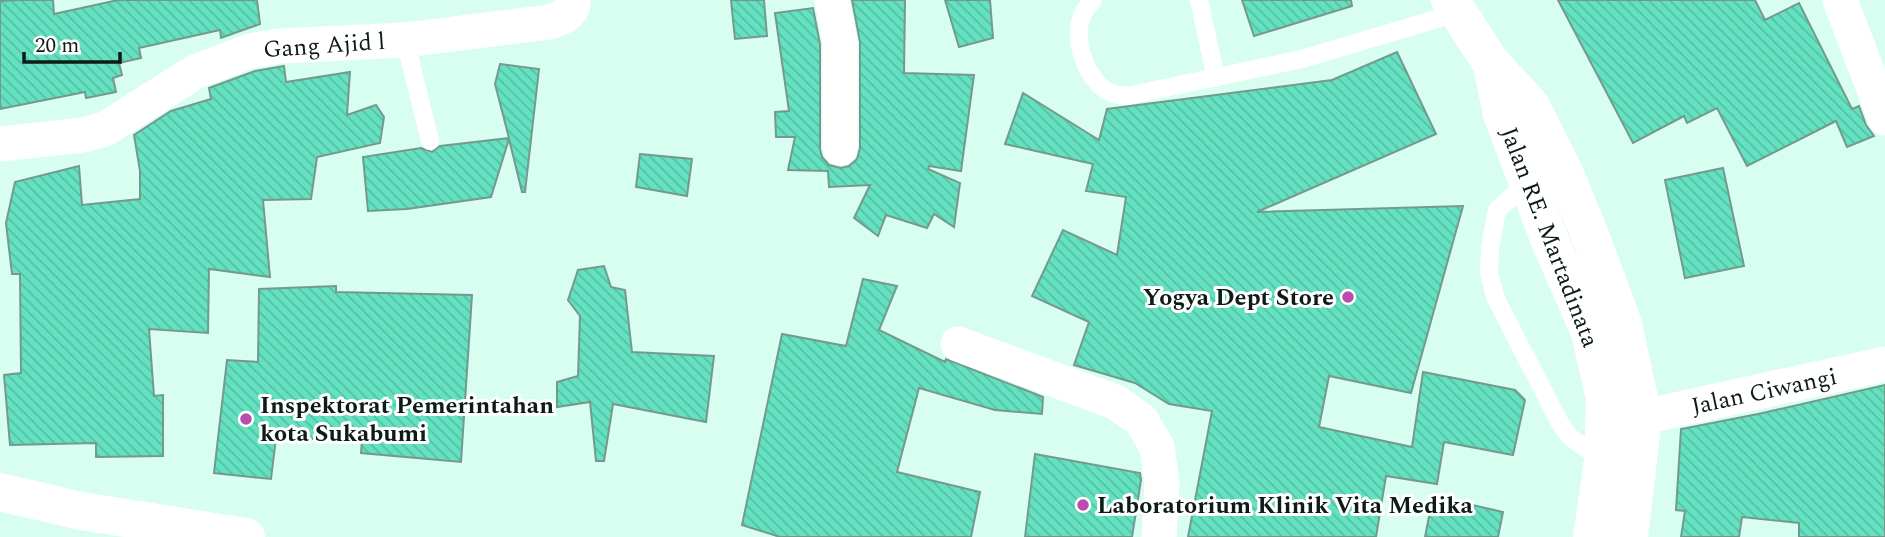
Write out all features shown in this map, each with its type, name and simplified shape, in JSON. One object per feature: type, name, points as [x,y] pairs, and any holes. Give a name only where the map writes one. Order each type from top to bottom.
[{"type":"main road","name":"Jalan RE. Martadinata","points":[[1454,6],[1491,63],[1531,106],[1564,172],[1623,324],[1643,417],[1629,537]]},
{"type":"main road","name":"Jalan RE. Martadinata","points":[[1491,63],[1502,114],[1550,241],[1590,332],[1605,399],[1603,461],[1592,537]]},
{"type":"main road","points":[[0,492],[82,524],[246,537]]},
{"type":"street","name":"Gang Ajid l","points":[[0,144],[83,135],[105,129],[195,72],[250,51],[280,46],[405,40],[550,22],[566,16],[573,6],[573,0]]},
{"type":"street","points":[[832,0],[840,42],[840,148]]},
{"type":"street","points":[[1840,0],[1885,118]]},
{"type":"street","points":[[958,344],[1115,402],[1141,420],[1157,447],[1162,484],[1159,537]]},
{"type":"street","name":"Jalan Ciwangi","points":[[1643,417],[1885,364]]},
{"type":"lane","points":[[1093,0],[1082,14],[1077,40],[1098,83],[1111,93],[1127,96],[1302,59],[1454,6]]},
{"type":"lane","points":[[1199,0],[1216,78]]},
{"type":"lane","points":[[405,40],[430,141]]},
{"type":"lane","points":[[1528,182],[1497,211],[1490,248],[1489,273],[1496,299],[1560,423],[1570,437],[1603,461]]},
{"type":"building","points":[[53,0],[54,14],[118,0],[257,0],[260,24],[221,38],[220,30],[139,48],[141,58],[119,63],[122,75],[113,78],[116,92],[86,98],[85,92],[0,109],[0,1]]},
{"type":"building","points":[[731,0],[764,0],[767,36],[735,39]]},
{"type":"building","points":[[852,0],[905,0],[904,73],[974,75],[961,171],[929,166],[928,169],[960,183],[954,227],[934,214],[927,228],[886,215],[878,236],[854,218],[870,185],[829,187],[828,171],[788,170],[795,137],[776,137],[775,112],[789,111],[775,13],[813,8],[820,44],[820,149],[822,157],[829,165],[841,168],[849,166],[857,159],[860,148],[860,42]]},
{"type":"building","points":[[945,0],[990,0],[993,38],[959,47]]},
{"type":"building","points":[[1242,0],[1351,0],[1352,6],[1254,36]]},
{"type":"building","points":[[1558,0],[1755,0],[1765,20],[1799,3],[1852,109],[1859,106],[1866,125],[1874,136],[1847,147],[1836,121],[1747,166],[1717,108],[1687,123],[1684,116],[1633,143]]},
{"type":"building","points":[[1397,52],[1436,134],[1257,212],[1463,206],[1411,393],[1329,376],[1319,427],[1412,447],[1423,372],[1515,390],[1525,400],[1513,455],[1444,442],[1437,484],[1386,476],[1376,537],[1188,537],[1212,411],[1169,404],[1135,383],[1074,365],[1089,322],[1032,296],[1063,230],[1117,255],[1126,197],[1086,191],[1093,164],[1005,144],[1023,93],[1099,140],[1107,109],[1332,80]]},
{"type":"building","points":[[500,64],[539,69],[525,192],[522,192],[509,139],[491,197],[407,209],[368,211],[363,157],[421,148],[432,152],[440,146],[509,138],[495,84]]},
{"type":"building","points":[[284,66],[286,82],[350,72],[347,115],[376,105],[384,117],[380,143],[317,157],[311,199],[263,200],[270,277],[209,269],[208,333],[149,329],[154,396],[163,395],[163,456],[96,457],[96,443],[10,445],[4,375],[21,373],[20,274],[12,274],[6,223],[15,182],[79,166],[82,205],[140,199],[140,171],[134,135],[171,111],[211,99],[209,88],[255,71]]},
{"type":"building","points":[[640,154],[692,159],[687,196],[636,187]]},
{"type":"building","points":[[1723,168],[1744,266],[1685,278],[1665,180]]},
{"type":"building","points":[[604,266],[611,287],[625,290],[632,352],[714,356],[706,422],[613,404],[604,461],[596,461],[590,402],[557,407],[557,382],[578,376],[580,316],[568,300],[578,270]]},
{"type":"building","points":[[863,279],[897,286],[879,330],[945,362],[946,359],[1043,397],[1042,414],[995,410],[919,388],[897,472],[980,492],[971,537],[780,537],[742,525],[782,334],[846,346]]},
{"type":"building","points":[[336,286],[336,292],[472,295],[461,462],[361,453],[362,440],[276,438],[271,479],[214,473],[227,360],[258,362],[259,289]]},
{"type":"building","points":[[1885,385],[1885,537],[1799,537],[1799,523],[1742,517],[1739,537],[1681,537],[1685,511],[1676,510],[1681,429]]},
{"type":"building","name":"Laboratorium Klinik Vita Medika","points":[[1035,454],[1140,473],[1132,537],[1025,537]]},
{"type":"building","points":[[1433,496],[1503,512],[1498,537],[1425,537]]},
{"type":"place","name":"Yogya Dept Store","points":[[1348,297]]},
{"type":"place","name":"Inspektorat Pemerintahan kota Sukabumi","points":[[246,419]]},
{"type":"place","name":"Laboratorium Klinik Vita Medika","points":[[1083,505]]}]
